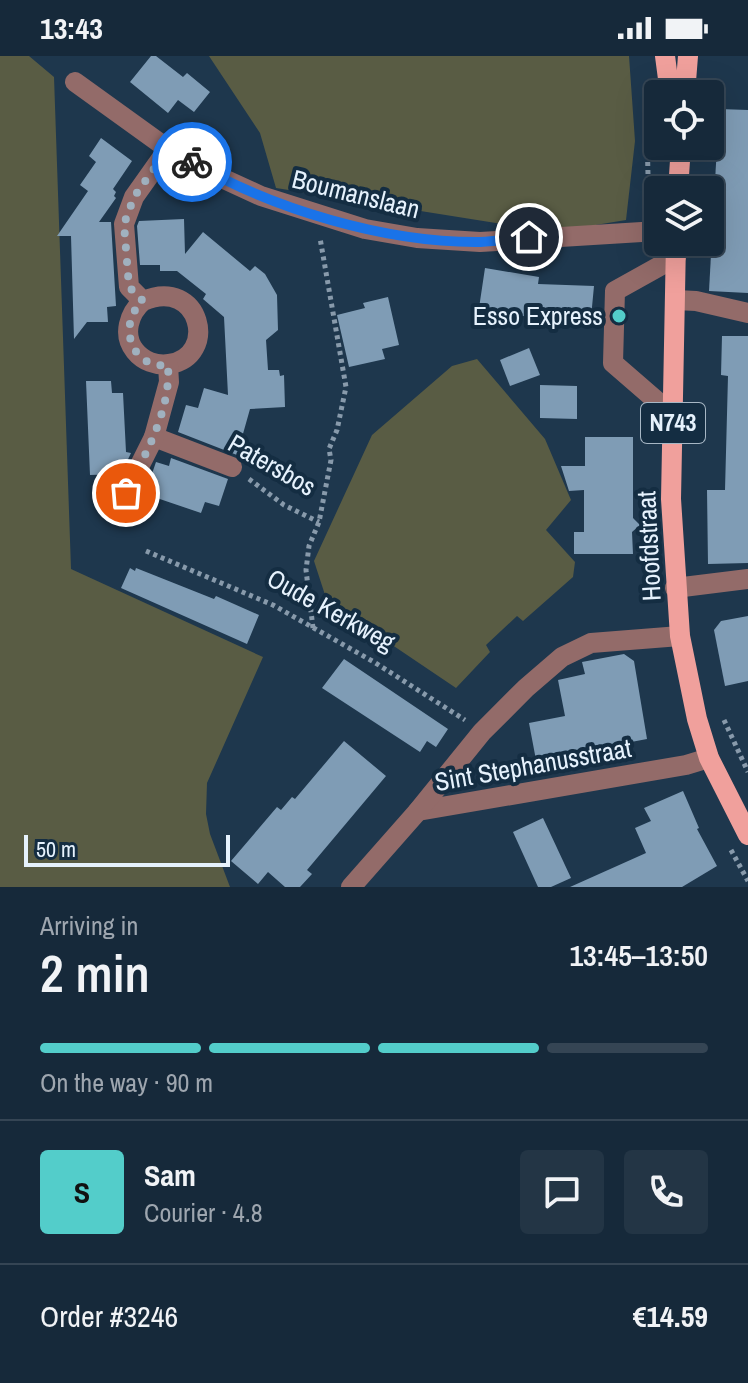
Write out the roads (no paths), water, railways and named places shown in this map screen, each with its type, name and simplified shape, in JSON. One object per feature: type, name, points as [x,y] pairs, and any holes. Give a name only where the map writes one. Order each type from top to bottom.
[{"type":"main road","points":[[665,56],[668,80]]},
{"type":"main road","points":[[686,80],[688,56]]},
{"type":"main road","name":"Hoofdstraat","points":[[676,256],[671,499],[680,636],[697,719],[709,758],[748,835]]},
{"type":"street","name":"Boumanslaan","points":[[75,82],[168,149],[213,174],[261,196],[316,214],[391,233],[464,241],[644,232]]},
{"type":"street","points":[[143,301],[129,287],[124,224],[134,197],[168,149]]},
{"type":"street","points":[[666,256],[615,291],[613,363],[673,415]]},
{"type":"street","points":[[166,295],[186,303],[199,326],[194,349],[185,358],[168,365],[148,362],[135,351],[129,340],[129,321],[134,310],[143,301],[166,295]]},
{"type":"street","points":[[676,300],[696,301],[748,313]]},
{"type":"street","points":[[126,493],[154,437],[169,382],[168,365]]},
{"type":"street","name":"Patersbos","points":[[154,437],[232,467]]},
{"type":"street","points":[[675,588],[748,579]]},
{"type":"street","points":[[418,811],[482,732],[526,688],[575,649],[591,643],[680,636]]},
{"type":"street","name":"Sint Stephanusstraat","points":[[351,887],[418,811],[686,765],[709,758]]},
{"type":"place","name":"Esso Express","points":[[619,316]]}]
